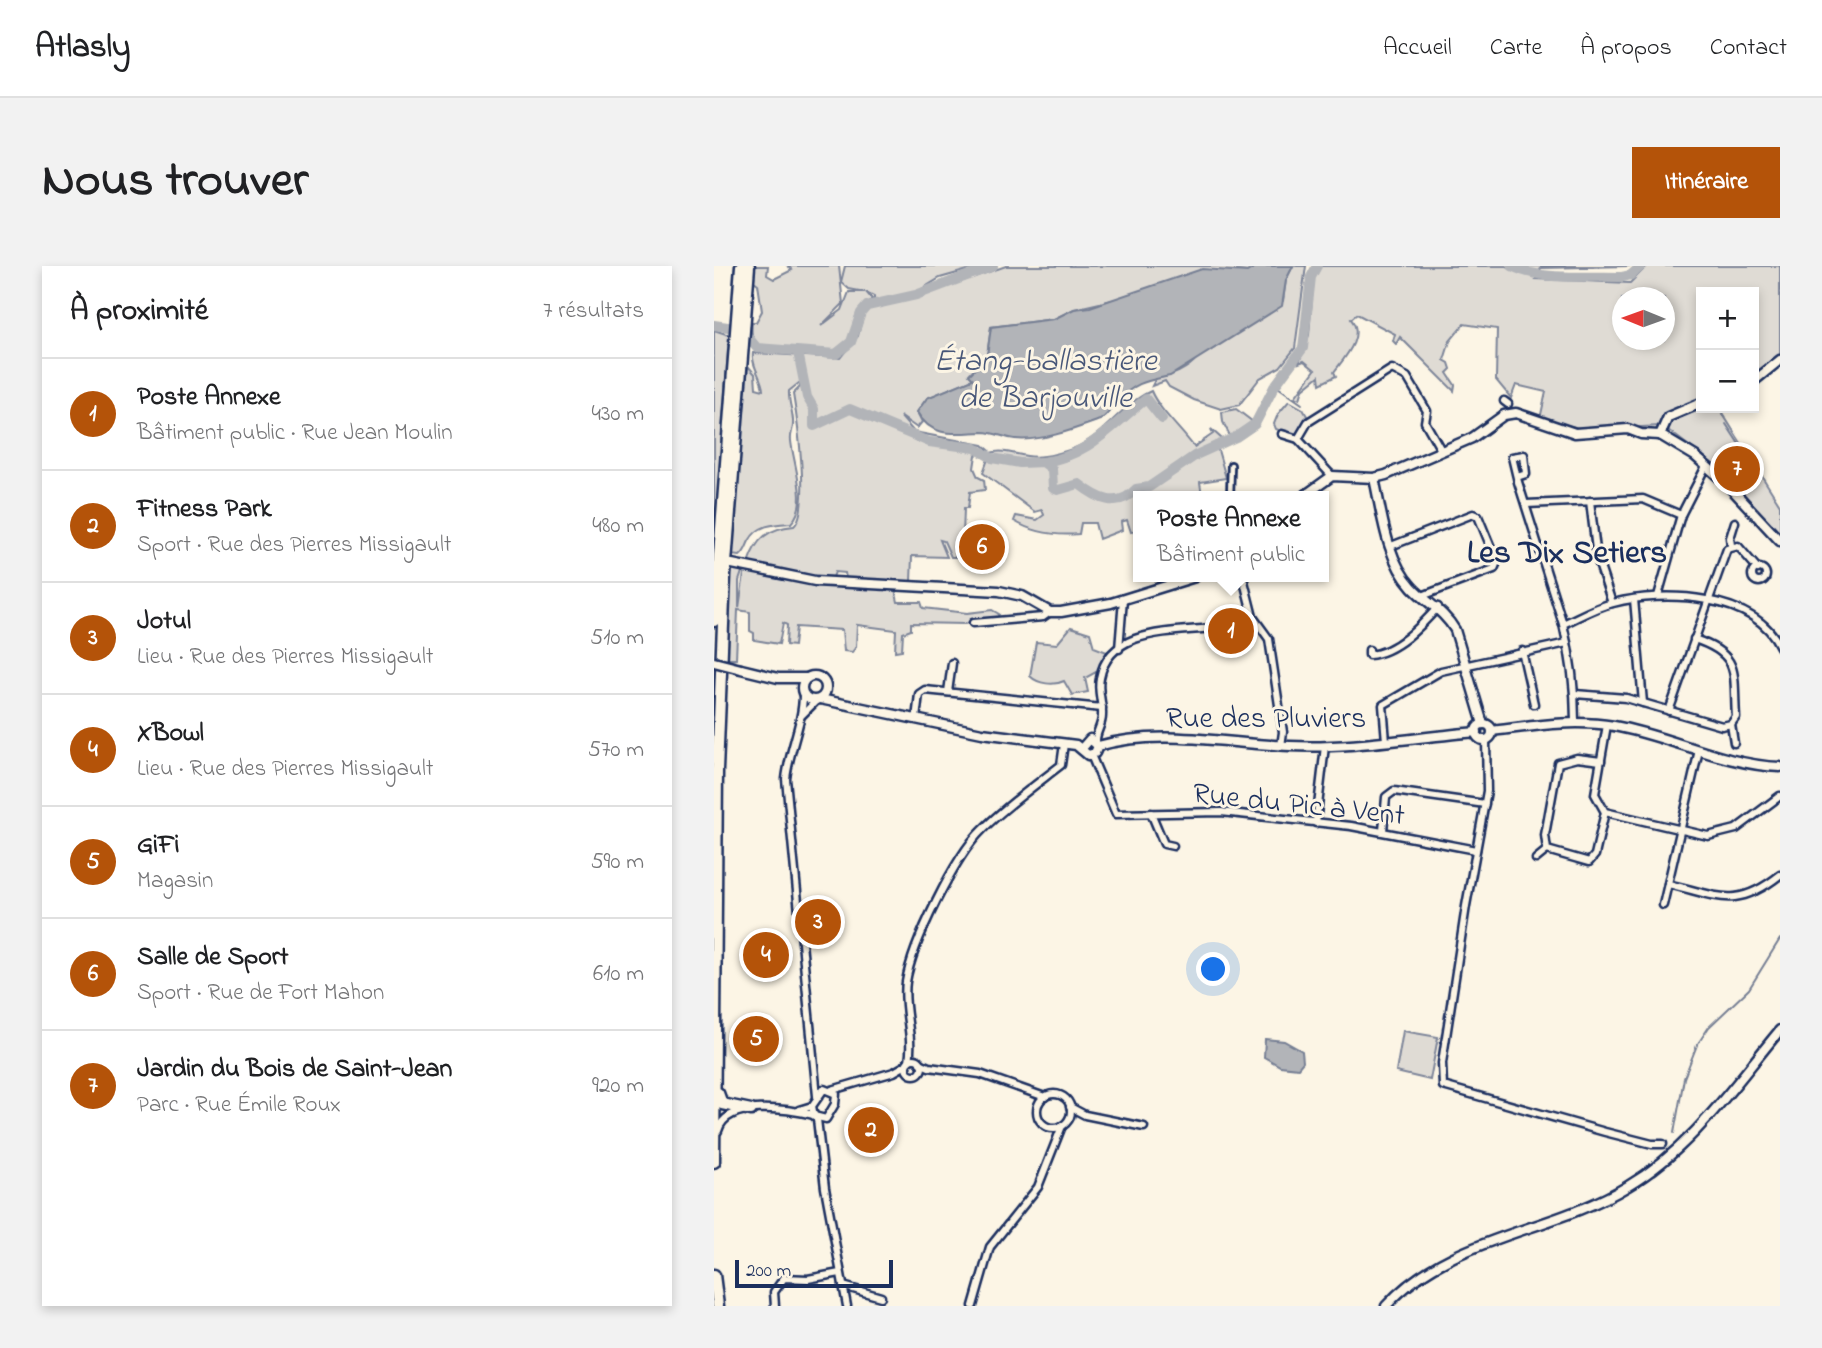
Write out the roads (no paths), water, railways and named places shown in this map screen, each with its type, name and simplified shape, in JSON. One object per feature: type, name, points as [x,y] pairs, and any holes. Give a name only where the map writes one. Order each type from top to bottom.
[{"type":"main road","points":[[714,1162],[717,770],[725,576],[743,285],[741,266]]},
{"type":"main road","points":[[743,285],[749,266]]},
{"type":"main road","points":[[714,621],[737,381]]},
{"type":"main road","points":[[715,1082],[722,1104],[751,1110]]},
{"type":"main road","points":[[714,1275],[718,1305]]},
{"type":"street","points":[[1759,377],[1780,360]]},
{"type":"street","points":[[1299,435],[1315,416],[1352,397],[1392,369],[1407,377],[1427,411],[1425,422],[1441,450]]},
{"type":"street","points":[[1660,435],[1668,417],[1696,405]]},
{"type":"street","points":[[1311,491],[1332,477],[1374,478],[1472,438],[1504,415],[1516,413],[1569,432],[1628,429],[1641,434],[1660,435],[1706,466],[1780,541]]},
{"type":"street","points":[[1282,434],[1299,435],[1332,477]]},
{"type":"street","points":[[1517,477],[1526,474],[1524,455],[1512,457],[1517,477],[1563,624],[1575,694],[1575,721]]},
{"type":"street","points":[[1230,491],[1231,465]]},
{"type":"street","points":[[1658,596],[1681,515],[1706,466]]},
{"type":"street","points":[[1374,478],[1391,547],[1401,571],[1422,596],[1438,607],[1455,630],[1483,724],[1492,731],[1575,721],[1607,725],[1760,766],[1780,767]]},
{"type":"street","points":[[1526,505],[1643,499],[1681,515]]},
{"type":"street","points":[[1590,501],[1597,558],[1612,603]]},
{"type":"street","points":[[1391,547],[1473,514],[1478,516],[1497,562],[1494,569],[1422,596]]},
{"type":"street","points":[[1669,711],[1724,554],[1731,545],[1730,538],[1735,523]]},
{"type":"street","points":[[1731,545],[1744,551],[1758,569],[1776,580]]},
{"type":"street","points":[[732,564],[815,581],[999,591],[1022,596],[1050,612]]},
{"type":"street","points":[[1758,569],[1753,575],[1755,581],[1762,582],[1766,576]]},
{"type":"street","points":[[973,623],[1043,617],[1050,612],[1123,599],[1179,582]]},
{"type":"street","points":[[1244,582],[1253,617],[1270,646],[1283,733],[1281,746]]},
{"type":"street","points":[[1563,624],[1612,603],[1634,599],[1658,596],[1708,600],[1757,618],[1779,645]]},
{"type":"street","points":[[778,678],[808,699],[819,699],[982,733],[1083,747],[1091,755],[1097,744],[1102,708],[1100,675],[1119,649],[1123,599]]},
{"type":"street","points":[[1634,599],[1643,703]]},
{"type":"street","points":[[1368,650],[1369,654],[1381,654],[1420,627],[1438,607]]},
{"type":"street","points":[[1119,649],[1167,631],[1231,625],[1253,617]]},
{"type":"street","points":[[1575,694],[1615,696],[1722,726],[1731,724],[1736,717],[1732,667],[1726,654],[1718,647],[1694,639]]},
{"type":"street","points":[[1386,741],[1383,705],[1441,671],[1567,643]]},
{"type":"street","points":[[1522,651],[1534,704]]},
{"type":"street","points":[[714,662],[778,678],[818,677],[848,705]]},
{"type":"street","points":[[948,692],[952,663]]},
{"type":"street","points":[[808,678],[802,685],[802,715],[791,748],[786,779],[817,1096]]},
{"type":"street","points":[[802,715],[825,694],[826,685]]},
{"type":"street","points":[[916,719],[919,694],[923,691],[1102,708]]},
{"type":"street","points":[[1483,724],[1476,732],[1480,739],[1486,740]]},
{"type":"street","points":[[1731,724],[1734,743]]},
{"type":"street","points":[[1547,850],[1589,862],[1595,855],[1605,812],[1595,794],[1607,725]]},
{"type":"street","points":[[1492,731],[1486,740],[1489,773],[1442,1063],[1443,1087],[1652,1144],[1663,1143]]},
{"type":"street","name":"Rue des Pluviers","points":[[1083,747],[1087,740],[1097,744],[1180,738],[1281,746],[1325,746],[1476,732]]},
{"type":"street","points":[[929,1067],[914,1075],[908,1067],[911,1049],[905,992],[913,958],[940,897],[971,843],[1011,804],[1061,765],[1064,744]]},
{"type":"street","points":[[1316,823],[1325,746]]},
{"type":"street","points":[[1663,905],[1699,750]]},
{"type":"street","name":"Rue du Pic à Vent","points":[[1091,755],[1116,814],[1221,812],[1383,831],[1439,845],[1476,850]]},
{"type":"street","points":[[1547,850],[1545,835],[1558,762],[1577,758],[1601,761]]},
{"type":"street","points":[[1383,831],[1386,797],[1394,791],[1485,804]]},
{"type":"street","points":[[1605,812],[1708,836],[1722,835],[1736,829],[1780,796]]},
{"type":"street","points":[[1151,813],[1164,844],[1173,846]]},
{"type":"street","points":[[1536,859],[1547,850]]},
{"type":"street","points":[[1668,884],[1739,898],[1762,889],[1780,875]]},
{"type":"street","points":[[1386,1306],[1407,1285],[1447,1259],[1584,1208],[1651,1172],[1684,1144],[1780,1030]]},
{"type":"street","points":[[911,1049],[918,1062],[919,1072]]},
{"type":"street","points":[[846,1305],[825,1188],[820,1137],[812,1106],[817,1096],[828,1089],[894,1072],[918,1062]]},
{"type":"street","points":[[918,1062],[929,1067],[980,1074],[1024,1092],[1045,1097],[1061,1096],[1070,1107],[1085,1115],[1144,1127]]},
{"type":"street","points":[[815,1079],[837,1097]]},
{"type":"street","points":[[820,1137],[837,1097],[849,1084]]},
{"type":"street","points":[[1024,1092],[1037,1108],[1038,1118],[1048,1127],[1053,1145]]},
{"type":"street","points":[[1037,1108],[1045,1097]]},
{"type":"street","points":[[797,1111],[812,1106]]},
{"type":"street","points":[[1068,1120],[1070,1107]]},
{"type":"street","points":[[714,1143],[724,1116],[734,1112],[797,1111],[826,1119]]},
{"type":"street","points":[[973,1306],[990,1247],[1038,1187],[1062,1126],[1068,1120],[1085,1115]]},
{"type":"street","points":[[1048,1127],[1062,1126]]},
{"type":"street","points":[[775,1306],[774,1292],[784,1279],[808,1279],[840,1273]]},
{"type":"street","points":[[844,1286],[881,1297]]},
{"type":"street","points":[[977,1289],[979,1306]]},
{"type":"water","name":"Étang-ballastière de Barjouville","points":[[1257,266],[1293,266],[1286,280],[1282,306],[1170,376],[1136,386],[1100,420],[1047,437],[1015,439],[987,432],[954,433],[937,430],[923,421],[917,412],[927,398],[973,379],[969,375],[987,356],[991,327],[1054,319],[1074,309],[1090,307],[1202,269],[1247,272]]},
{"type":"water","points":[[1265,1039],[1284,1041],[1302,1051],[1303,1062],[1298,1068],[1280,1066],[1264,1057]]},
{"type":"waterway","points":[[714,325],[741,329],[757,348],[836,354],[851,342],[861,313],[867,306],[916,295],[993,266]]},
{"type":"waterway","points":[[1134,491],[1149,487],[1196,455],[1236,437],[1255,424],[1274,387],[1303,348],[1311,277],[1317,266]]},
{"type":"waterway","points":[[1512,266],[1537,274],[1566,277],[1622,277],[1631,275],[1641,266]]},
{"type":"waterway","points":[[798,352],[807,397],[814,409],[814,426],[850,409],[929,442],[975,448],[992,458],[1020,463],[1043,462],[1052,469],[1053,488],[1058,490],[1079,484],[1107,500],[1122,499],[1133,492]]},
{"type":"waterway","points":[[1275,385],[1302,404]]},
{"type":"waterway","points":[[1043,462],[1059,459],[1086,447],[1146,399],[1162,419]]},
{"type":"waterway","points":[[1726,424],[1739,444]]},
{"type":"waterway","points":[[1674,1133],[1684,1078],[1697,1045],[1709,1027],[1749,989],[1780,939]]},
{"type":"place","name":"Jardin du Bois de Saint-Jean","points":[[1737,469]]},
{"type":"place","name":"Salle de Sport","points":[[982,547]]},
{"type":"place","name":"Poste Annexe","points":[[1231,631]]},
{"type":"place","name":"Jotul","points":[[818,922]]},
{"type":"place","name":"XBowl","points":[[766,955]]},
{"type":"place","name":"GiFi","points":[[756,1039]]},
{"type":"place","name":"Fitness Park","points":[[871,1130]]},
{"type":"district","name":"Les Dix Setiers","points":[[1567,550]]}]
